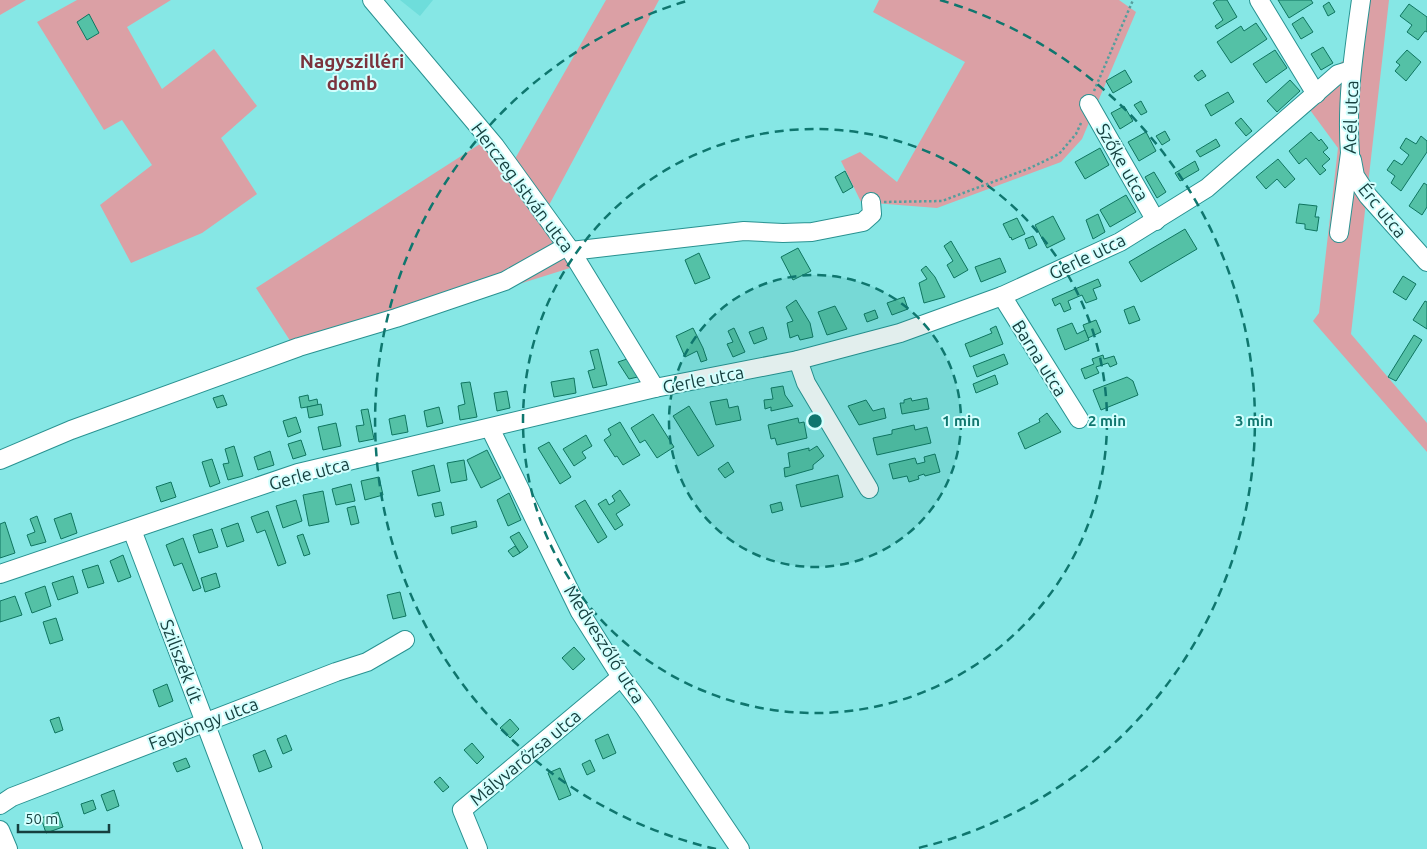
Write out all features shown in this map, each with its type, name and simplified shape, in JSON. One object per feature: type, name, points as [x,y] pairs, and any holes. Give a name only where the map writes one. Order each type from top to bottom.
[{"type":"street","name":"Herczeg István utca","points":[[372,0],[495,146],[569,249],[655,388]]},
{"type":"street","points":[[1259,0],[1316,94]]},
{"type":"street","name":"Acél utca","points":[[1339,234],[1350,153],[1351,70],[1360,0]]},
{"type":"street","name":"Gerle utca","points":[[0,574],[298,473],[655,388],[798,360],[900,333],[1002,296],[1120,242],[1207,188],[1338,74],[1351,70]]},
{"type":"street","name":"Szőke utca","points":[[1089,104],[1156,220]]},
{"type":"street","name":"Érc utca","points":[[1350,153],[1356,176],[1362,188],[1427,262]]},
{"type":"street","points":[[0,460],[71,430],[290,350],[396,318],[505,281],[569,249],[744,231],[783,233],[827,230],[863,222],[872,214],[871,202]]},
{"type":"street","name":"Barna utca","points":[[1002,296],[1079,419]]},
{"type":"street","points":[[798,360],[806,383],[869,489]]},
{"type":"street","name":"Medveszőlő utca","points":[[490,428],[580,612],[621,677],[644,707],[740,849]]},
{"type":"street","name":"Sziliszék út","points":[[132,530],[253,849]]},
{"type":"street","name":"Fagyöngy utca","points":[[0,805],[12,797],[205,721],[368,662],[405,640]]},
{"type":"street","name":"Mályvarózsa utca","points":[[478,849],[462,810],[621,677]]},
{"type":"street","points":[[0,830],[8,849]]},
{"type":"path","points":[[871,202],[942,201],[1030,168],[1059,154],[1076,134],[1133,0]]},
{"type":"shaded area","points":[[0,0],[26,0],[0,15]]},
{"type":"shaded area","points":[[77,0],[171,0],[127,27],[162,89],[214,49],[257,106],[221,138],[257,194],[202,233],[131,263],[100,205],[152,165],[122,120],[104,130],[37,22]]},
{"type":"shaded area","points":[[400,0],[433,0],[420,16]]},
{"type":"shaded area","points":[[606,0],[659,0],[548,207],[586,263],[298,353],[256,288],[483,142],[508,171]]},
{"type":"shaded area","points":[[879,0],[1119,0],[1136,12],[1082,139],[1061,162],[937,208],[861,202],[841,161],[860,152],[897,182],[965,62],[873,12]]},
{"type":"shaded area","points":[[1354,0],[1389,0],[1351,334],[1427,423],[1427,452],[1313,321],[1319,313],[1338,148],[1299,95],[1348,57]]},
{"type":"building","points":[[1217,0],[1227,0],[1237,17],[1217,29],[1215,26],[1223,20],[1213,3]]},
{"type":"building","points":[[1278,0],[1311,0],[1313,3],[1289,18]]},
{"type":"building","points":[[1329,2],[1335,12],[1328,16],[1323,6]]},
{"type":"building","points":[[1409,4],[1427,17],[1427,32],[1425,31],[1418,40],[1407,32],[1412,25],[1400,16]]},
{"type":"building","points":[[89,14],[99,33],[87,40],[77,22]]},
{"type":"building","points":[[1303,17],[1313,32],[1301,39],[1292,24]]},
{"type":"building","points":[[1256,23],[1267,39],[1231,63],[1217,42],[1241,26],[1244,31]]},
{"type":"building","points":[[1323,47],[1333,63],[1321,70],[1311,54]]},
{"type":"building","points":[[1275,50],[1287,68],[1266,83],[1253,64]]},
{"type":"building","points":[[1407,50],[1421,62],[1406,81],[1395,71],[1400,65],[1396,62]]},
{"type":"building","points":[[1125,70],[1132,82],[1113,93],[1106,81]]},
{"type":"building","points":[[1202,70],[1206,76],[1198,81],[1194,76]]},
{"type":"building","points":[[1290,80],[1300,91],[1277,112],[1267,101]]},
{"type":"building","points":[[1228,92],[1234,102],[1211,116],[1205,105]]},
{"type":"building","points":[[1141,101],[1147,112],[1141,115],[1134,105]]},
{"type":"building","points":[[1124,106],[1133,121],[1120,129],[1111,113]]},
{"type":"building","points":[[1241,118],[1252,131],[1246,136],[1235,123]]},
{"type":"building","points":[[1165,131],[1170,140],[1162,145],[1156,136]]},
{"type":"building","points":[[1146,132],[1156,151],[1139,161],[1128,142]]},
{"type":"building","points":[[1311,132],[1319,141],[1321,139],[1328,148],[1323,152],[1330,159],[1322,166],[1326,170],[1320,175],[1306,158],[1299,164],[1289,151]]},
{"type":"building","points":[[1421,136],[1427,141],[1427,152],[1401,191],[1391,183],[1395,176],[1387,170],[1394,160],[1402,165],[1409,155],[1400,148],[1406,138],[1416,144]]},
{"type":"building","points":[[1216,139],[1220,146],[1200,157],[1196,151]]},
{"type":"building","points":[[1100,148],[1109,165],[1085,179],[1075,162]]},
{"type":"building","points":[[1278,159],[1295,179],[1285,188],[1277,179],[1266,189],[1256,177]]},
{"type":"building","points":[[1195,161],[1199,170],[1180,181],[1175,173]]},
{"type":"building","points":[[845,171],[853,187],[843,193],[835,177]]},
{"type":"building","points":[[1154,172],[1166,192],[1157,198],[1145,177]]},
{"type":"building","points":[[1424,183],[1427,185],[1427,207],[1422,215],[1409,206]]},
{"type":"building","points":[[1126,195],[1136,212],[1110,227],[1100,210]]},
{"type":"building","points":[[1299,204],[1317,206],[1315,217],[1319,217],[1317,231],[1305,229],[1305,224],[1296,223]]},
{"type":"building","points":[[1098,214],[1105,232],[1093,239],[1086,220]]},
{"type":"building","points":[[1053,216],[1065,239],[1047,248],[1035,225]]},
{"type":"building","points":[[1017,218],[1025,234],[1012,240],[1003,224]]},
{"type":"building","points":[[1185,229],[1197,249],[1141,282],[1129,262]]},
{"type":"building","points":[[1033,236],[1037,245],[1029,249],[1025,239]]},
{"type":"building","points":[[951,241],[968,270],[954,278],[947,265],[953,261],[944,246]]},
{"type":"building","points":[[798,248],[811,271],[793,280],[781,257]]},
{"type":"building","points":[[699,253],[710,278],[695,284],[685,260]]},
{"type":"building","points":[[1000,258],[1006,272],[981,282],[975,267]]},
{"type":"building","points":[[926,266],[935,277],[945,297],[924,303],[919,283],[927,279],[921,270]]},
{"type":"building","points":[[1403,276],[1416,284],[1406,300],[1393,292]]},
{"type":"building","points":[[1098,279],[1101,286],[1093,289],[1097,299],[1086,303],[1082,295],[1068,301],[1071,309],[1064,312],[1060,303],[1055,306],[1052,299]]},
{"type":"building","points":[[904,297],[908,309],[892,315],[887,303]]},
{"type":"building","points":[[796,300],[810,323],[813,337],[800,340],[798,335],[790,338],[787,323],[793,321],[786,307]]},
{"type":"building","points":[[1425,301],[1427,302],[1427,329],[1413,320]]},
{"type":"building","points":[[835,306],[847,329],[827,335],[818,312]]},
{"type":"building","points":[[1134,306],[1140,320],[1129,324],[1124,310]]},
{"type":"building","points":[[875,310],[878,318],[867,322],[864,314]]},
{"type":"building","points":[[1096,320],[1101,332],[1088,338],[1083,325]]},
{"type":"building","points":[[1072,323],[1077,334],[1085,330],[1089,340],[1065,350],[1057,329]]},
{"type":"building","points":[[996,326],[1003,344],[970,357],[965,344],[992,333],[990,329]]},
{"type":"building","points":[[763,327],[767,339],[754,344],[749,332]]},
{"type":"building","points":[[693,328],[707,360],[701,362],[697,351],[685,357],[676,336]]},
{"type":"building","points":[[734,328],[745,352],[733,357],[727,344],[733,342],[728,331]]},
{"type":"building","points":[[1414,335],[1422,340],[1396,381],[1388,377]]},
{"type":"building","points":[[598,349],[607,385],[593,388],[588,371],[595,369],[590,351]]},
{"type":"building","points":[[1004,354],[1008,364],[977,377],[973,366]]},
{"type":"building","points":[[1103,355],[1104,359],[1114,356],[1117,364],[1110,367],[1108,363],[1096,367],[1099,373],[1085,379],[1081,369],[1094,364],[1092,359]]},
{"type":"building","points":[[630,358],[642,376],[629,379],[618,362]]},
{"type":"building","points":[[995,375],[998,384],[976,393],[973,384]]},
{"type":"building","points":[[1127,377],[1133,381],[1138,395],[1101,410],[1093,390]]},
{"type":"building","points":[[574,378],[576,393],[554,397],[551,382]]},
{"type":"building","points":[[470,382],[477,417],[460,420],[458,406],[465,404],[461,383]]},
{"type":"building","points":[[783,386],[785,395],[793,406],[771,411],[771,407],[765,409],[764,400],[773,399],[771,388]]},
{"type":"building","points":[[507,391],[510,408],[497,411],[494,393]]},
{"type":"building","points":[[223,395],[227,405],[217,408],[213,398]]},
{"type":"building","points":[[308,395],[309,401],[317,399],[318,405],[301,408],[299,397]]},
{"type":"building","points":[[911,398],[912,401],[927,398],[929,409],[902,414],[900,403],[904,403],[904,400]]},
{"type":"building","points":[[727,399],[729,408],[738,406],[741,420],[716,425],[710,402]]},
{"type":"building","points":[[866,400],[873,411],[884,408],[886,418],[859,425],[848,406]]},
{"type":"building","points":[[321,404],[323,415],[309,418],[307,407]]},
{"type":"building","points":[[689,406],[714,446],[698,456],[673,416]]},
{"type":"building","points":[[439,407],[443,423],[427,427],[424,411]]},
{"type":"building","points":[[368,409],[374,439],[359,442],[356,426],[364,425],[361,410]]},
{"type":"building","points":[[1047,413],[1061,432],[1025,449],[1018,433],[1040,422],[1039,419]]},
{"type":"building","points":[[653,414],[674,447],[657,458],[645,440],[640,443],[631,428]]},
{"type":"building","points":[[405,415],[408,432],[392,435],[389,419]]},
{"type":"building","points":[[296,417],[301,432],[288,437],[283,421]]},
{"type":"building","points":[[798,418],[799,423],[804,422],[807,438],[777,445],[775,438],[771,439],[768,425]]},
{"type":"building","points":[[620,422],[640,455],[623,465],[617,456],[615,457],[604,440],[611,435],[608,429]]},
{"type":"building","points":[[336,423],[341,446],[323,450],[318,427]]},
{"type":"building","points":[[914,425],[915,430],[927,427],[931,443],[877,455],[873,438],[892,434],[892,430]]},
{"type":"building","points":[[586,435],[592,446],[582,452],[586,458],[574,466],[563,449]]},
{"type":"building","points":[[301,440],[306,455],[293,459],[288,444]]},
{"type":"building","points":[[549,442],[571,477],[560,484],[538,448]]},
{"type":"building","points":[[234,446],[243,476],[228,480],[223,464],[229,463],[225,449]]},
{"type":"building","points":[[817,446],[824,456],[813,465],[813,469],[785,477],[784,468],[790,467],[788,453],[809,448],[809,451]]},
{"type":"building","points":[[487,450],[501,478],[481,488],[467,460]]},
{"type":"building","points":[[270,451],[274,465],[258,470],[254,457]]},
{"type":"building","points":[[935,454],[940,472],[925,476],[924,474],[918,476],[919,479],[909,482],[907,476],[893,479],[889,464],[915,458],[917,464],[925,462],[924,457]]},
{"type":"building","points":[[212,459],[220,483],[210,487],[202,462]]},
{"type":"building","points":[[464,460],[467,480],[451,483],[447,463]]},
{"type":"building","points":[[728,462],[734,472],[725,478],[718,469]]},
{"type":"building","points":[[434,465],[440,491],[418,496],[412,471]]},
{"type":"building","points":[[838,475],[843,497],[801,507],[796,485]]},
{"type":"building","points":[[379,477],[383,495],[365,500],[361,481]]},
{"type":"building","points":[[171,482],[176,497],[161,502],[156,487]]},
{"type":"building","points":[[351,484],[355,501],[336,505],[332,489]]},
{"type":"building","points":[[620,490],[630,505],[616,514],[623,525],[615,530],[598,504],[606,499],[609,505],[615,501],[612,496]]},
{"type":"building","points":[[323,491],[329,522],[309,526],[303,495]]},
{"type":"building","points":[[509,493],[521,520],[508,526],[497,500]]},
{"type":"building","points":[[296,500],[302,521],[283,528],[276,506]]},
{"type":"building","points":[[585,500],[607,537],[598,543],[575,506]]},
{"type":"building","points":[[441,502],[444,515],[435,517],[432,504]]},
{"type":"building","points":[[781,502],[783,510],[772,513],[770,505]]},
{"type":"building","points":[[355,506],[359,523],[351,525],[347,508]]},
{"type":"building","points":[[268,511],[286,563],[278,566],[265,530],[257,533],[251,517]]},
{"type":"building","points":[[71,513],[77,533],[61,539],[54,519]]},
{"type":"building","points":[[37,516],[46,542],[31,546],[27,535],[35,532],[30,519]]},
{"type":"building","points":[[476,521],[477,527],[452,534],[451,527]]},
{"type":"building","points":[[5,522],[15,553],[0,558],[0,524]]},
{"type":"building","points":[[238,523],[244,541],[227,547],[221,529]]},
{"type":"building","points":[[212,529],[218,547],[199,553],[193,535]]},
{"type":"building","points":[[519,532],[528,547],[520,553],[510,537]]},
{"type":"building","points":[[303,534],[310,554],[304,556],[297,536]]},
{"type":"building","points":[[183,538],[201,588],[193,591],[182,563],[174,566],[166,545]]},
{"type":"building","points":[[515,546],[520,553],[513,557],[508,551]]},
{"type":"building","points":[[123,555],[131,577],[118,582],[110,561]]},
{"type":"building","points":[[98,565],[104,583],[88,588],[82,570]]},
{"type":"building","points":[[216,573],[220,587],[205,592],[201,578]]},
{"type":"building","points":[[73,576],[78,593],[58,600],[52,583]]},
{"type":"building","points":[[45,586],[51,606],[32,613],[25,593]]},
{"type":"building","points":[[400,592],[406,616],[393,619],[387,595]]},
{"type":"building","points":[[15,596],[22,615],[0,622],[0,601]]},
{"type":"building","points":[[56,618],[63,640],[50,644],[43,622]]},
{"type":"building","points":[[574,647],[585,659],[573,670],[562,658]]},
{"type":"building","points":[[167,684],[173,701],[159,707],[153,690]]},
{"type":"building","points":[[59,717],[63,730],[55,733],[50,720]]},
{"type":"building","points":[[510,719],[519,729],[510,738],[500,728]]},
{"type":"building","points":[[608,734],[616,753],[603,759],[595,740]]},
{"type":"building","points":[[286,735],[292,750],[283,754],[277,739]]},
{"type":"building","points":[[472,743],[484,757],[477,764],[464,750]]},
{"type":"building","points":[[265,750],[272,767],[259,772],[253,755]]},
{"type":"building","points":[[186,758],[190,767],[177,772],[173,763]]},
{"type":"building","points":[[590,760],[595,771],[587,775],[582,764]]},
{"type":"building","points":[[560,768],[571,795],[559,800],[548,773]]},
{"type":"building","points":[[440,777],[449,787],[443,792],[434,782]]},
{"type":"building","points":[[114,790],[119,806],[107,811],[101,795]]},
{"type":"building","points":[[93,800],[96,809],[84,814],[81,804]]},
{"type":"building","points":[[58,812],[63,827],[46,833],[41,818]]},
{"type":"district","name":"Nagyszilléri domb","points":[[352,72]]}]
